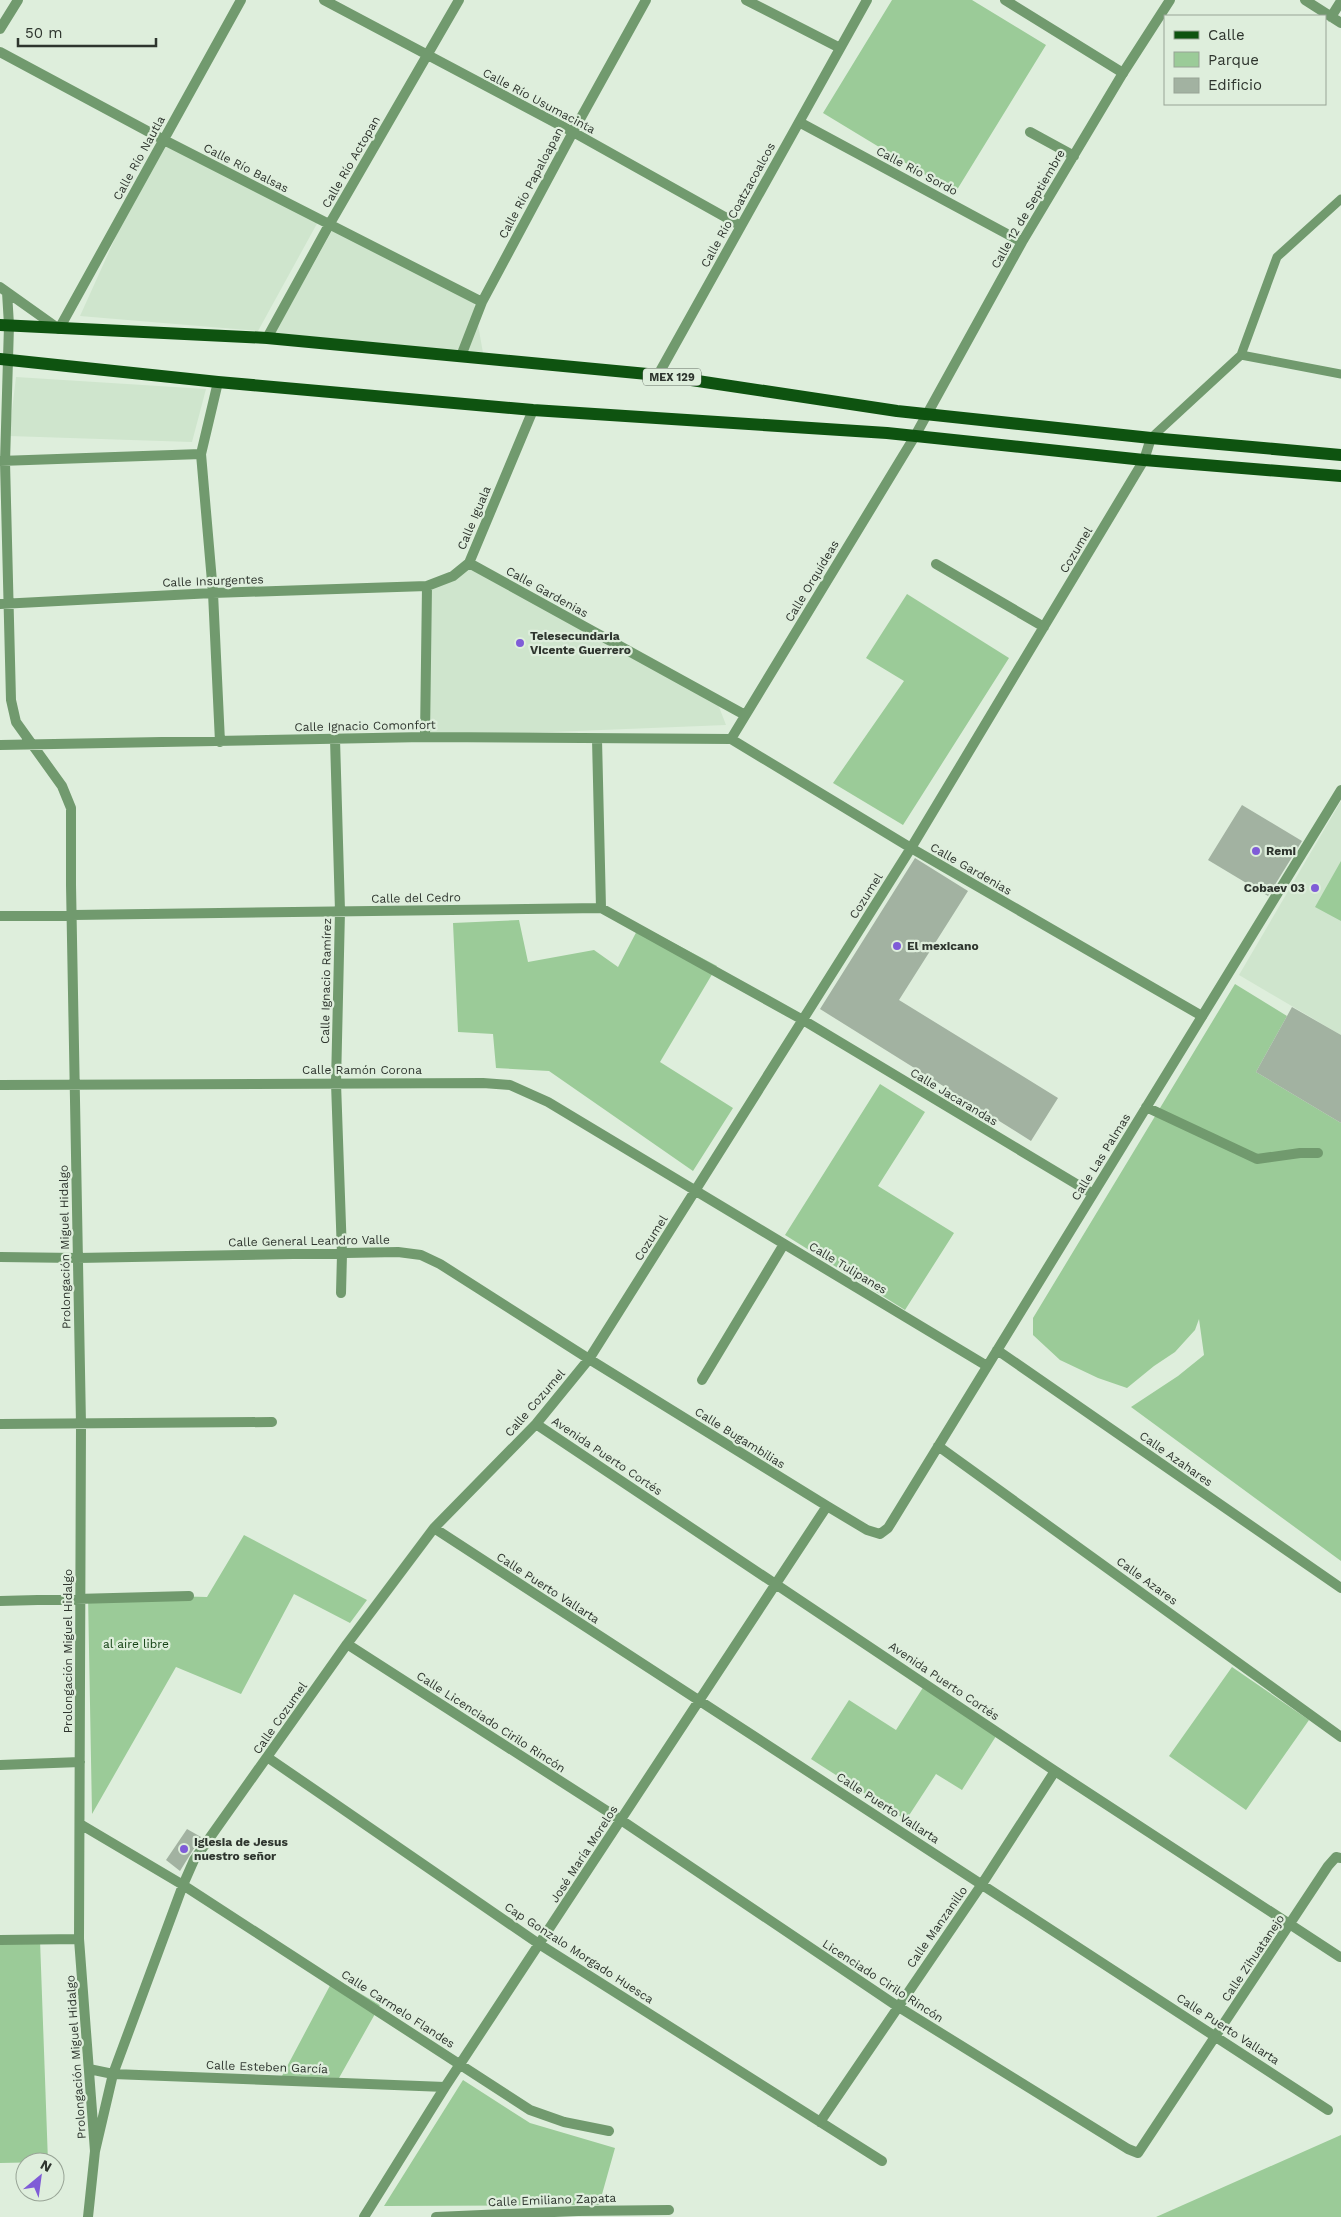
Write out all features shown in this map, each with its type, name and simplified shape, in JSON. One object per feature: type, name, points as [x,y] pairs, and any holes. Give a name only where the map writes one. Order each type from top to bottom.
[{"type":"main road","name":"MEX 129","points":[[4,325],[267,338],[658,375],[897,411],[928,412],[1151,438],[1341,455]]},
{"type":"main road","points":[[4,359],[218,382],[532,410],[916,436],[1144,460],[1341,476]]},
{"type":"street","points":[[0,29],[18,0]]},
{"type":"street","name":"Calle Río Nautla","points":[[59,329],[241,0]]},
{"type":"street","name":"Calle Río Usumacinta","points":[[324,0],[572,132],[742,226]]},
{"type":"street","name":"Calle Río Actopan","points":[[267,338],[329,225],[459,0]]},
{"type":"street","name":"Calle Río Papaloapan","points":[[461,356],[482,302],[572,132],[646,0]]},
{"type":"street","points":[[746,0],[840,48]]},
{"type":"street","name":"Calle Río Coatzacoalcos","points":[[658,375],[867,0]]},
{"type":"street","points":[[1005,0],[1123,73]]},
{"type":"street","name":"Calle 12 de Septiembre","points":[[916,436],[1022,242],[1123,73],[1170,0]]},
{"type":"street","points":[[1305,0],[1341,23]]},
{"type":"street","points":[[1331,17],[1341,1]]},
{"type":"street","name":"Calle Río Balsas","points":[[0,52],[164,140],[482,302]]},
{"type":"street","name":"Calle Río Sordo","points":[[799,122],[1022,242]]},
{"type":"street","points":[[1030,132],[1074,156]]},
{"type":"street","points":[[4,290],[59,329]]},
{"type":"street","name":"Prolongación Miguel Hidalgo","points":[[4,290],[4,604],[11,700],[16,722],[62,786],[71,808],[81,1424],[79,1939],[95,2151],[88,2217]]},
{"type":"street","points":[[218,382],[201,454],[213,592],[220,742]]},
{"type":"street","name":"Calle Iguala","points":[[427,586],[453,576],[469,563],[532,410]]},
{"type":"street","name":"Calle Orquídeas","points":[[731,739],[916,436]]},
{"type":"street","name":"Cozumel","points":[[589,1359],[911,848],[1144,460],[1151,438]]},
{"type":"street","points":[[3,462],[201,454]]},
{"type":"street","name":"Calle Gardenias","points":[[469,563],[745,715]]},
{"type":"street","points":[[936,564],[1044,627]]},
{"type":"street","points":[[425,737],[427,586]]},
{"type":"street","name":"Calle Insurgentes","points":[[4,604],[213,592],[427,586]]},
{"type":"street","name":"Calle Ignacio Comonfort","points":[[0,745],[425,737],[731,739]]},
{"type":"street","name":"Calle Ignacio Ramírez","points":[[335,739],[340,911],[336,1083],[342,1254],[341,1293]]},
{"type":"street","points":[[597,739],[601,908]]},
{"type":"street","name":"Calle Gardenias","points":[[731,739],[911,848],[1202,1016]]},
{"type":"street","name":"Calle Las Palmas","points":[[880,1534],[888,1528],[1341,790]]},
{"type":"street","name":"Calle del Cedro","points":[[0,916],[601,908],[803,1020]]},
{"type":"street","name":"Calle Jacarandas","points":[[803,1020],[1093,1194]]},
{"type":"street","name":"Calle Ramón Corona","points":[[0,1085],[336,1083],[510,1085],[548,1102],[696,1191]]},
{"type":"street","points":[[1146,1107],[1257,1160],[1300,1153],[1318,1153]]},
{"type":"street","name":"Calle Tulipanes","points":[[696,1191],[987,1366]]},
{"type":"street","points":[[702,1380],[784,1244]]},
{"type":"street","name":"Calle General Leandro Valle","points":[[0,1257],[77,1258],[398,1252],[421,1255],[440,1264],[589,1359]]},
{"type":"street","name":"Calle Azahares","points":[[997,1350],[1341,1588]]},
{"type":"street","name":"Calle Cozumel","points":[[95,2151],[114,2074],[183,1885],[194,1860],[347,1644],[434,1528],[536,1424],[589,1359]]},
{"type":"street","name":"Calle Bugambilias","points":[[589,1359],[826,1506],[867,1530],[880,1534]]},
{"type":"street","points":[[0,1424],[272,1422]]},
{"type":"street","name":"Avenida Puerto Cortés","points":[[536,1424],[1055,1771],[1340,1957]]},
{"type":"street","name":"Calle Azares","points":[[938,1446],[1341,1736]]},
{"type":"street","name":"José María Morelos","points":[[364,2217],[444,2087],[826,1506]]},
{"type":"street","name":"Calle Puerto Vallarta","points":[[434,1528],[1216,2035],[1328,2110]]},
{"type":"street","points":[[0,1601],[189,1596]]},
{"type":"street","name":"Calle Licenciado Cirilo Rincón","points":[[347,1644],[621,1820]]},
{"type":"street","name":"Cap Gonzalo Morgado Huesca","points":[[267,1757],[539,1944],[882,2161]]},
{"type":"street","points":[[0,1765],[80,1762]]},
{"type":"street","name":"Calle Manzanillo","points":[[820,2122],[897,2006],[982,1884],[1055,1771]]},
{"type":"street","name":"Licenciado Cirilo Rincón","points":[[621,1820],[897,2006],[1128,2149],[1138,2152]]},
{"type":"street","name":"Calle Carmelo Flandes","points":[[80,1824],[183,1885],[530,2110],[564,2122],[609,2131]]},
{"type":"street","name":"Calle Zihuatanejo","points":[[1138,2152],[1290,1926],[1328,1866],[1336,1857],[1341,1858]]},
{"type":"street","points":[[0,1940],[79,1939]]},
{"type":"street","name":"Calle Esteben García","points":[[89,2069],[114,2074],[444,2087]]},
{"type":"street","name":"Calle Emiliano Zapata","points":[[436,2217],[669,2210]]},
{"type":"lane","points":[[1151,438],[1241,355],[1277,257],[1341,199]]},
{"type":"lane","points":[[1241,355],[1341,374]]},
{"type":"shaded area","points":[[160,139],[319,220],[258,331],[80,316]]},
{"type":"shaded area","points":[[333,229],[474,302],[483,353],[275,333]]},
{"type":"shaded area","points":[[16,377],[206,389],[192,442],[9,436]]},
{"type":"shaded area","name":"Telesecundaria Vicente Guerrero","points":[[469,563],[716,699],[726,725],[425,737],[427,586]]},
{"type":"shaded area","name":"Cobaev 03","points":[[1341,801],[1341,1035],[1239,975]]},
{"type":"green space","points":[[892,0],[972,0],[1046,45],[955,193],[823,113]]},
{"type":"green space","points":[[907,594],[1009,658],[903,825],[833,783],[904,681],[866,658]]},
{"type":"green space","points":[[1341,861],[1341,921],[1315,907]]},
{"type":"green space","points":[[519,920],[528,962],[594,950],[618,967],[640,925],[717,966],[660,1062],[733,1108],[693,1171],[549,1071],[496,1068],[493,1034],[458,1032],[453,923]]},
{"type":"green space","points":[[1235,984],[1287,1016],[1256,1072],[1341,1123],[1341,1561],[1131,1407],[1178,1376],[1204,1355],[1199,1319],[1195,1330],[1175,1352],[1127,1388],[1098,1378],[1060,1360],[1033,1335],[1033,1318]]},
{"type":"green space","points":[[880,1084],[925,1112],[878,1186],[954,1233],[905,1310],[785,1235]]},
{"type":"green space","name":"al aire libre","points":[[244,1535],[367,1600],[350,1623],[294,1594],[241,1694],[176,1667],[92,1814],[88,1594],[207,1597]]},
{"type":"green space","points":[[1232,1667],[1309,1720],[1246,1810],[1169,1756]]},
{"type":"green space","points":[[924,1686],[998,1733],[962,1790],[936,1774],[906,1820],[811,1759],[849,1700],[896,1730]]},
{"type":"green space","points":[[0,1940],[40,1940],[48,2152],[15,2152],[15,2163],[0,2163]]},
{"type":"green space","points":[[334,1978],[380,2005],[339,2078],[282,2076]]},
{"type":"green space","points":[[463,2080],[530,2123],[615,2148],[599,2205],[384,2206]]},
{"type":"green space","points":[[1341,2135],[1341,2217],[1156,2217]]},
{"type":"building","name":"Remi","points":[[1242,805],[1302,841],[1268,896],[1208,860]]},
{"type":"building","name":"El mexicano","points":[[915,858],[968,891],[899,1000],[1058,1098],[1031,1141],[820,1009]]},
{"type":"building","points":[[1292,1007],[1341,1035],[1341,1123],[1256,1072]]},
{"type":"building","name":"Iglesia de Jesus nuestro señor","points":[[187,1829],[201,1837],[180,1871],[166,1860]]},
{"type":"place","name":"Telesecundaria Vicente Guerrero","points":[[520,643]]},
{"type":"place","name":"Remi","points":[[1256,851]]},
{"type":"place","name":"Cobaev 03","points":[[1315,888]]},
{"type":"place","name":"El mexicano","points":[[897,946]]},
{"type":"place","name":"Iglesia de Jesus nuestro señor","points":[[184,1849]]}]
